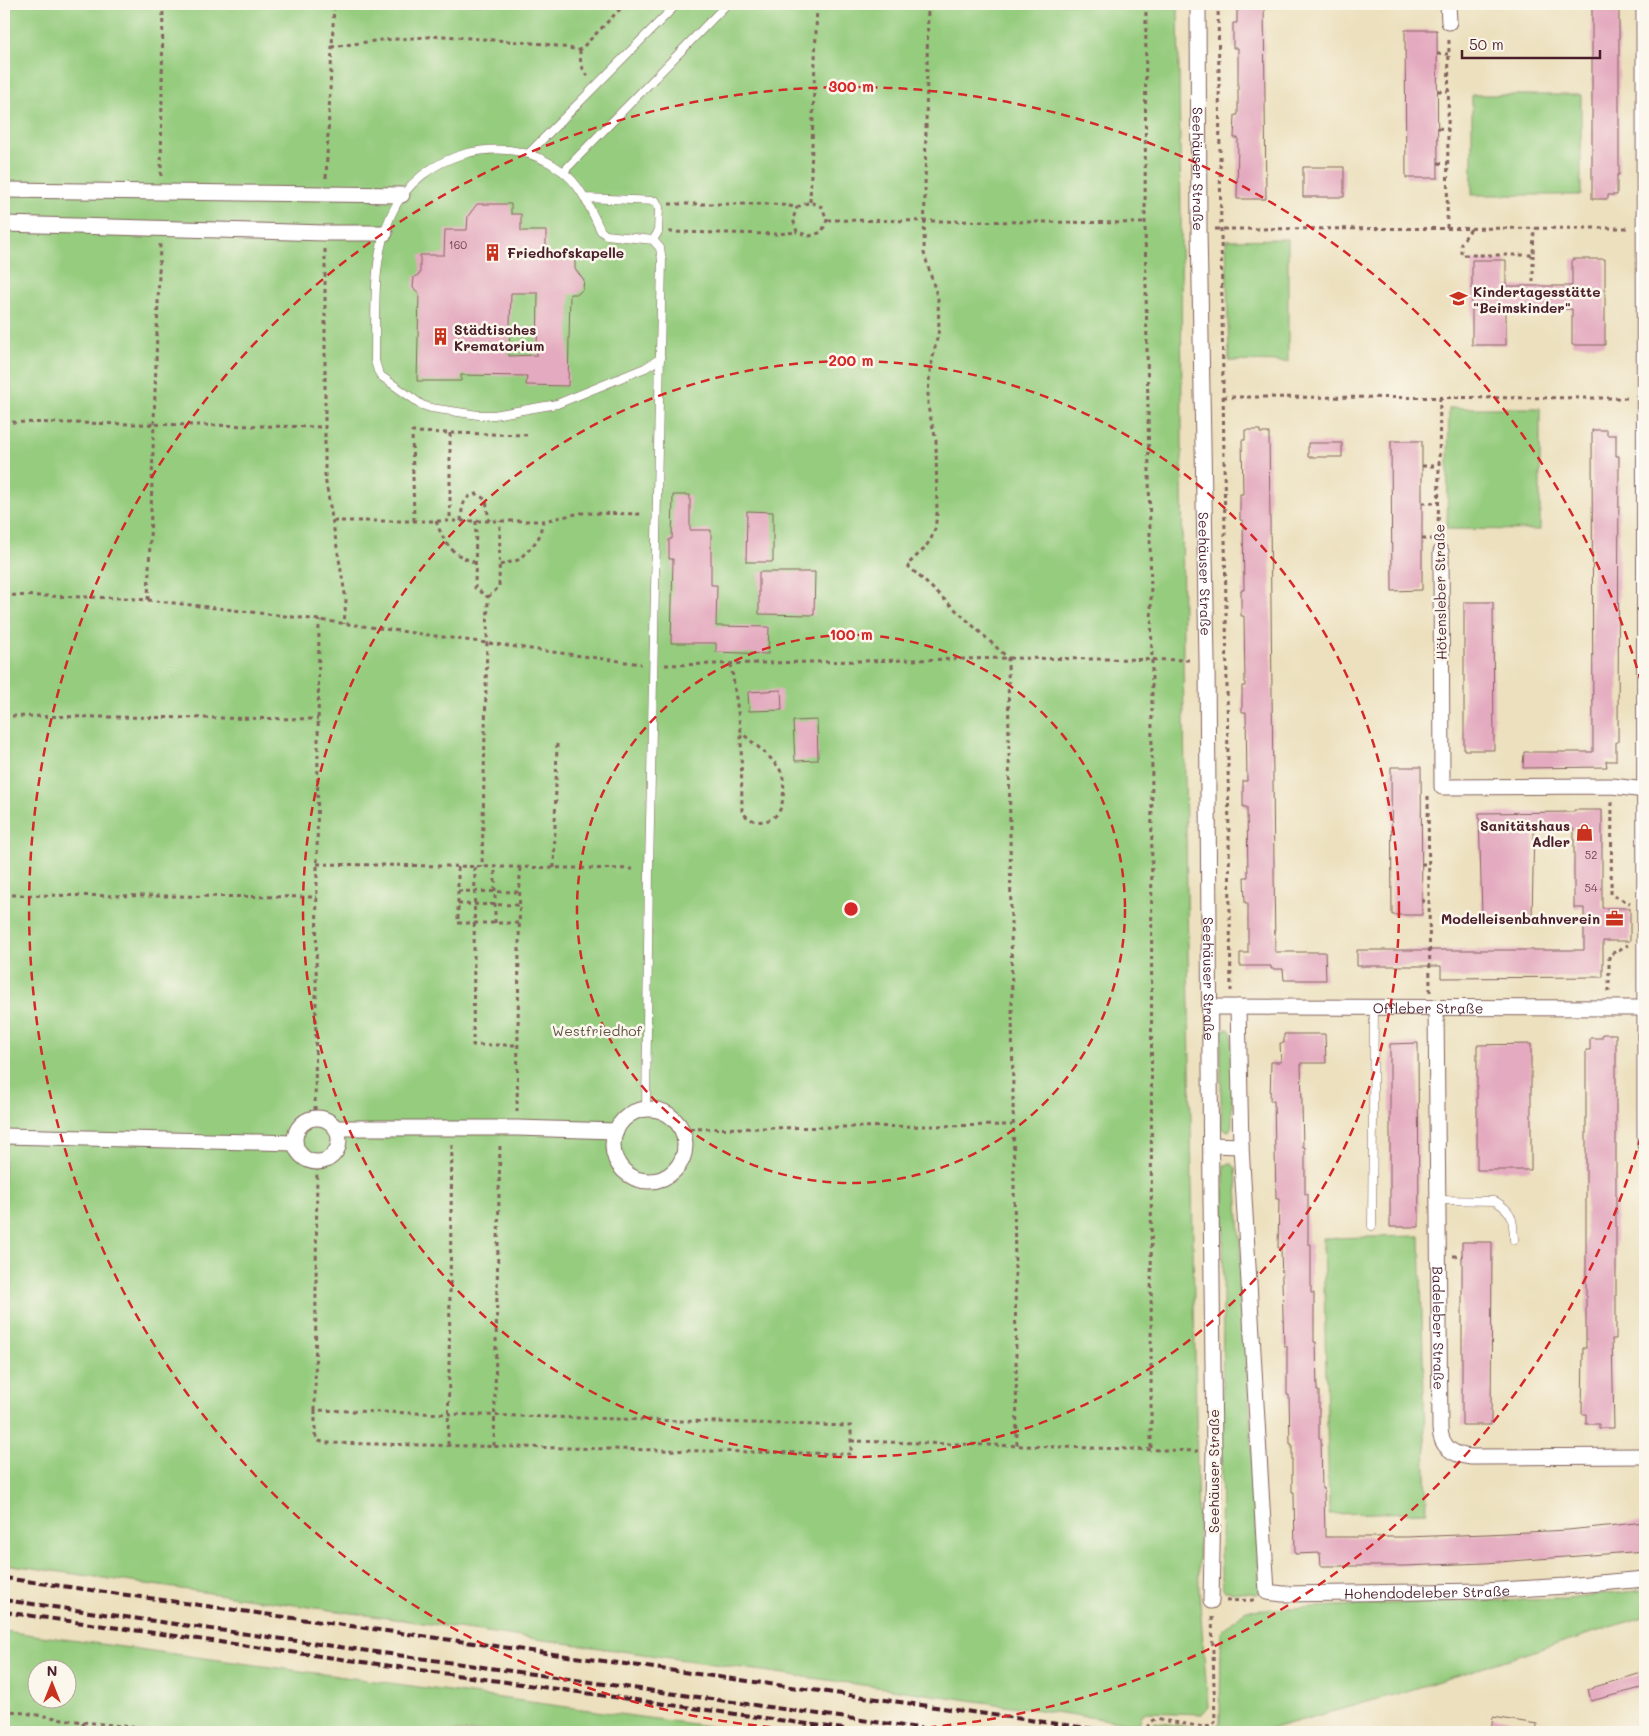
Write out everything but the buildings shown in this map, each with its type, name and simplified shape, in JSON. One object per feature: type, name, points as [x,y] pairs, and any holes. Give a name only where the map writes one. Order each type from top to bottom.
[{"type":"street","name":"Seehäuser Straße","points":[[1198,4],[1199,229],[1207,661],[1214,1452],[1211,1601]]},
{"type":"street","points":[[1448,4],[1449,22]]},
{"type":"street","points":[[1644,4],[1645,1145]]},
{"type":"street","points":[[4,190],[402,195]]},
{"type":"street","points":[[4,224],[384,233]]},
{"type":"street","name":"Hötensleber Straße","points":[[1441,552],[1442,787]]},
{"type":"street","points":[[1442,787],[1612,786],[1645,790]]},
{"type":"street","name":"Seehäuser Straße","points":[[1234,1002],[1267,1592]]},
{"type":"street","name":"Offleber Straße","points":[[1210,1007],[1234,1002],[1374,1007],[1645,1008]]},
{"type":"street","name":"Badeleber Straße","points":[[1433,1007],[1438,1200],[1440,1434],[1444,1445],[1453,1453],[1471,1457],[1645,1456]]},
{"type":"street","points":[[646,1109],[664,1111],[675,1118],[682,1129],[686,1148],[683,1160],[672,1174],[660,1180],[648,1182],[636,1179],[625,1173],[617,1163],[613,1143],[616,1131],[624,1119],[634,1112],[646,1109]]},
{"type":"street","points":[[315,1118],[322,1118],[330,1122],[336,1128],[339,1138],[338,1146],[333,1155],[327,1160],[317,1162],[303,1157],[295,1143],[295,1136],[300,1125],[306,1120],[315,1118]]},
{"type":"street","points":[[336,1128],[517,1128],[616,1131]]},
{"type":"street","points":[[4,1136],[295,1143]]},
{"type":"street","points":[[1211,1145],[1241,1146]]},
{"type":"street","name":"Hohendodeleber Straße","points":[[1267,1592],[1283,1594],[1485,1591],[1645,1579]]},
{"type":"lane","points":[[529,153],[677,4]]},
{"type":"lane","points":[[563,172],[727,4]]},
{"type":"lane","points":[[646,1109],[649,869],[661,358],[662,256],[659,246],[653,240],[606,235],[601,231],[580,190],[563,172],[538,156],[529,153],[495,149],[461,155],[429,170],[414,181],[402,195],[384,233],[377,262],[375,364],[381,376],[422,406],[494,415],[551,406],[645,368],[661,358]]},
{"type":"lane","points":[[585,198],[651,200],[658,204],[658,232],[653,240]]},
{"type":"lane","points":[[1372,1226],[1374,1007]]},
{"type":"lane","points":[[1438,1200],[1495,1201],[1513,1219],[1514,1240]]},
{"type":"path","points":[[161,192],[163,4]]},
{"type":"path","points":[[325,194],[334,4]]},
{"type":"path","points":[[598,84],[583,71],[580,61],[580,50],[625,4]]},
{"type":"path","points":[[810,202],[817,4]]},
{"type":"path","points":[[928,4],[924,253],[938,299],[939,329],[930,371],[928,393],[928,407],[936,440],[937,514],[935,529],[931,539],[924,549],[907,564],[1008,658],[1017,1446]]},
{"type":"path","points":[[1146,4],[1145,223],[1152,660],[1151,1450]]},
{"type":"path","name":"Seehäuser Straße","points":[[1218,4],[1234,1002]]},
{"type":"path","points":[[1447,228],[1449,22]]},
{"type":"path","points":[[331,47],[381,40],[444,36],[545,44],[580,50]]},
{"type":"path","points":[[1437,54],[1448,54]]},
{"type":"path","points":[[1438,92],[1448,92]]},
{"type":"path","points":[[1438,128],[1448,129]]},
{"type":"path","points":[[1438,163],[1448,164]]},
{"type":"path","points":[[658,204],[773,204],[797,207],[810,202],[822,207],[827,220],[822,232],[810,236],[797,232],[776,234],[658,232]]},
{"type":"path","points":[[797,207],[792,219],[797,232]]},
{"type":"path","points":[[827,220],[1145,223]]},
{"type":"path","points":[[148,600],[160,228]]},
{"type":"path","points":[[1471,228],[1461,243],[1461,255],[1533,256]]},
{"type":"path","points":[[1533,282],[1534,228]]},
{"type":"path","points":[[1221,229],[1634,228]]},
{"type":"path","points":[[325,233],[325,477],[346,600],[344,624]]},
{"type":"path","points":[[1223,397],[1634,398]]},
{"type":"path","name":"Hötensleber Straße","points":[[1440,398],[1438,539],[1441,552]]},
{"type":"path","points":[[4,422],[325,427]]},
{"type":"path","points":[[414,521],[412,432],[529,435]]},
{"type":"path","points":[[450,434],[450,521]]},
{"type":"path","points":[[1422,466],[1438,466]]},
{"type":"path","points":[[461,521],[463,503],[470,495],[477,494],[486,500],[489,521]]},
{"type":"path","points":[[1422,503],[1438,503]]},
{"type":"path","points":[[332,521],[543,521],[581,513],[657,515]]},
{"type":"path","points":[[436,521],[449,548],[476,563]]},
{"type":"path","points":[[476,521],[476,588],[488,596]]},
{"type":"path","points":[[488,596],[499,587],[500,521]]},
{"type":"path","points":[[499,565],[518,560],[532,547],[539,537],[543,521]]},
{"type":"path","points":[[4,595],[148,600],[319,620],[653,666],[1008,658],[1207,661]]},
{"type":"path","points":[[482,867],[488,596]]},
{"type":"path","points":[[315,1118],[319,620]]},
{"type":"path","points":[[731,664],[741,732],[742,810],[745,816],[753,821],[763,822],[770,820],[778,813],[783,802],[782,774],[776,764],[741,732]]},
{"type":"path","points":[[4,716],[318,719]]},
{"type":"path","points":[[554,868],[557,744]]},
{"type":"path","points":[[1433,1007],[1429,901],[1428,787],[1442,787]]},
{"type":"path","points":[[1612,799],[1611,895],[1632,904]]},
{"type":"path","points":[[1421,829],[1428,829]]},
{"type":"path","points":[[317,864],[649,869]]},
{"type":"path","points":[[1421,864],[1429,864]]},
{"type":"path","points":[[458,867],[458,923],[519,923]]},
{"type":"path","points":[[475,867],[473,1045],[518,1045]]},
{"type":"path","points":[[495,867],[495,923]]},
{"type":"path","points":[[517,1128],[520,867]]},
{"type":"path","points":[[458,891],[519,892]]},
{"type":"path","points":[[4,895],[317,897]]},
{"type":"path","points":[[1421,901],[1429,901]]},
{"type":"path","points":[[458,904],[519,905]]},
{"type":"path","points":[[1609,1009],[1609,955],[1632,943]]},
{"type":"path","points":[[682,1129],[1012,1125]]},
{"type":"path","points":[[448,1445],[452,1128]]},
{"type":"path","points":[[494,1446],[501,1128]]},
{"type":"path","points":[[315,1410],[851,1426],[851,1454],[321,1442],[315,1435],[315,1410],[317,1162]]},
{"type":"path","points":[[851,1441],[1214,1452]]},
{"type":"path","points":[[1147,1728],[1150,1722],[1155,1719],[1204,1727],[1211,1726],[1215,1722],[1211,1601],[1256,1600],[1267,1592]]},
{"type":"path","points":[[4,1710],[83,1722],[161,1730]]},
{"type":"path","points":[[83,1722],[83,1732]]},
{"type":"green space","name":"Westfriedhof","points":[[4,4],[1178,4],[1183,660],[1199,1590],[1208,1707],[1202,1714],[1146,1712],[1142,1715],[1139,1724],[4,1564]]},
{"type":"green space","points":[[1472,95],[1581,95],[1581,195],[1472,195]]},
{"type":"green space","points":[[1288,239],[1288,362],[1229,361],[1226,240]]},
{"type":"green space","points":[[1449,408],[1540,408],[1540,530],[1447,529]]},
{"type":"green space","points":[[1227,1029],[1232,1034],[1232,1126],[1229,1131],[1223,1129],[1221,1125],[1221,1031]]},
{"type":"green space","points":[[1232,1164],[1236,1168],[1260,1591],[1256,1594],[1226,1591],[1223,1589],[1221,1579],[1224,1165]]},
{"type":"green space","points":[[1420,1236],[1427,1512],[1329,1514],[1323,1238]]},
{"type":"green space","points":[[1645,1590],[1643,1617],[1407,1691],[1259,1732],[1188,1732],[1153,1728],[1155,1722],[1212,1730],[1220,1722],[1221,1632],[1246,1610],[1403,1603],[1566,1599]]},
{"type":"green space","points":[[4,1631],[752,1732],[4,1732]]},
{"type":"railway","points":[[4,1578],[1116,1732]]},
{"type":"railway","points":[[4,1600],[947,1732]]},
{"type":"railway","points":[[4,1612],[865,1732]]},
{"type":"place","name":"Friedhofskapelle","points":[[493,252]]},
{"type":"place","name":"Kindertagesstätte \"Beimskinder\"","points":[[1459,299]]},
{"type":"place","name":"Städtisches Krematorium","points":[[440,337]]},
{"type":"place","name":"Sanitätshaus Adler","points":[[1584,833]]},
{"type":"place","name":"Modelleisenbahnverein","points":[[1614,918]]}]
